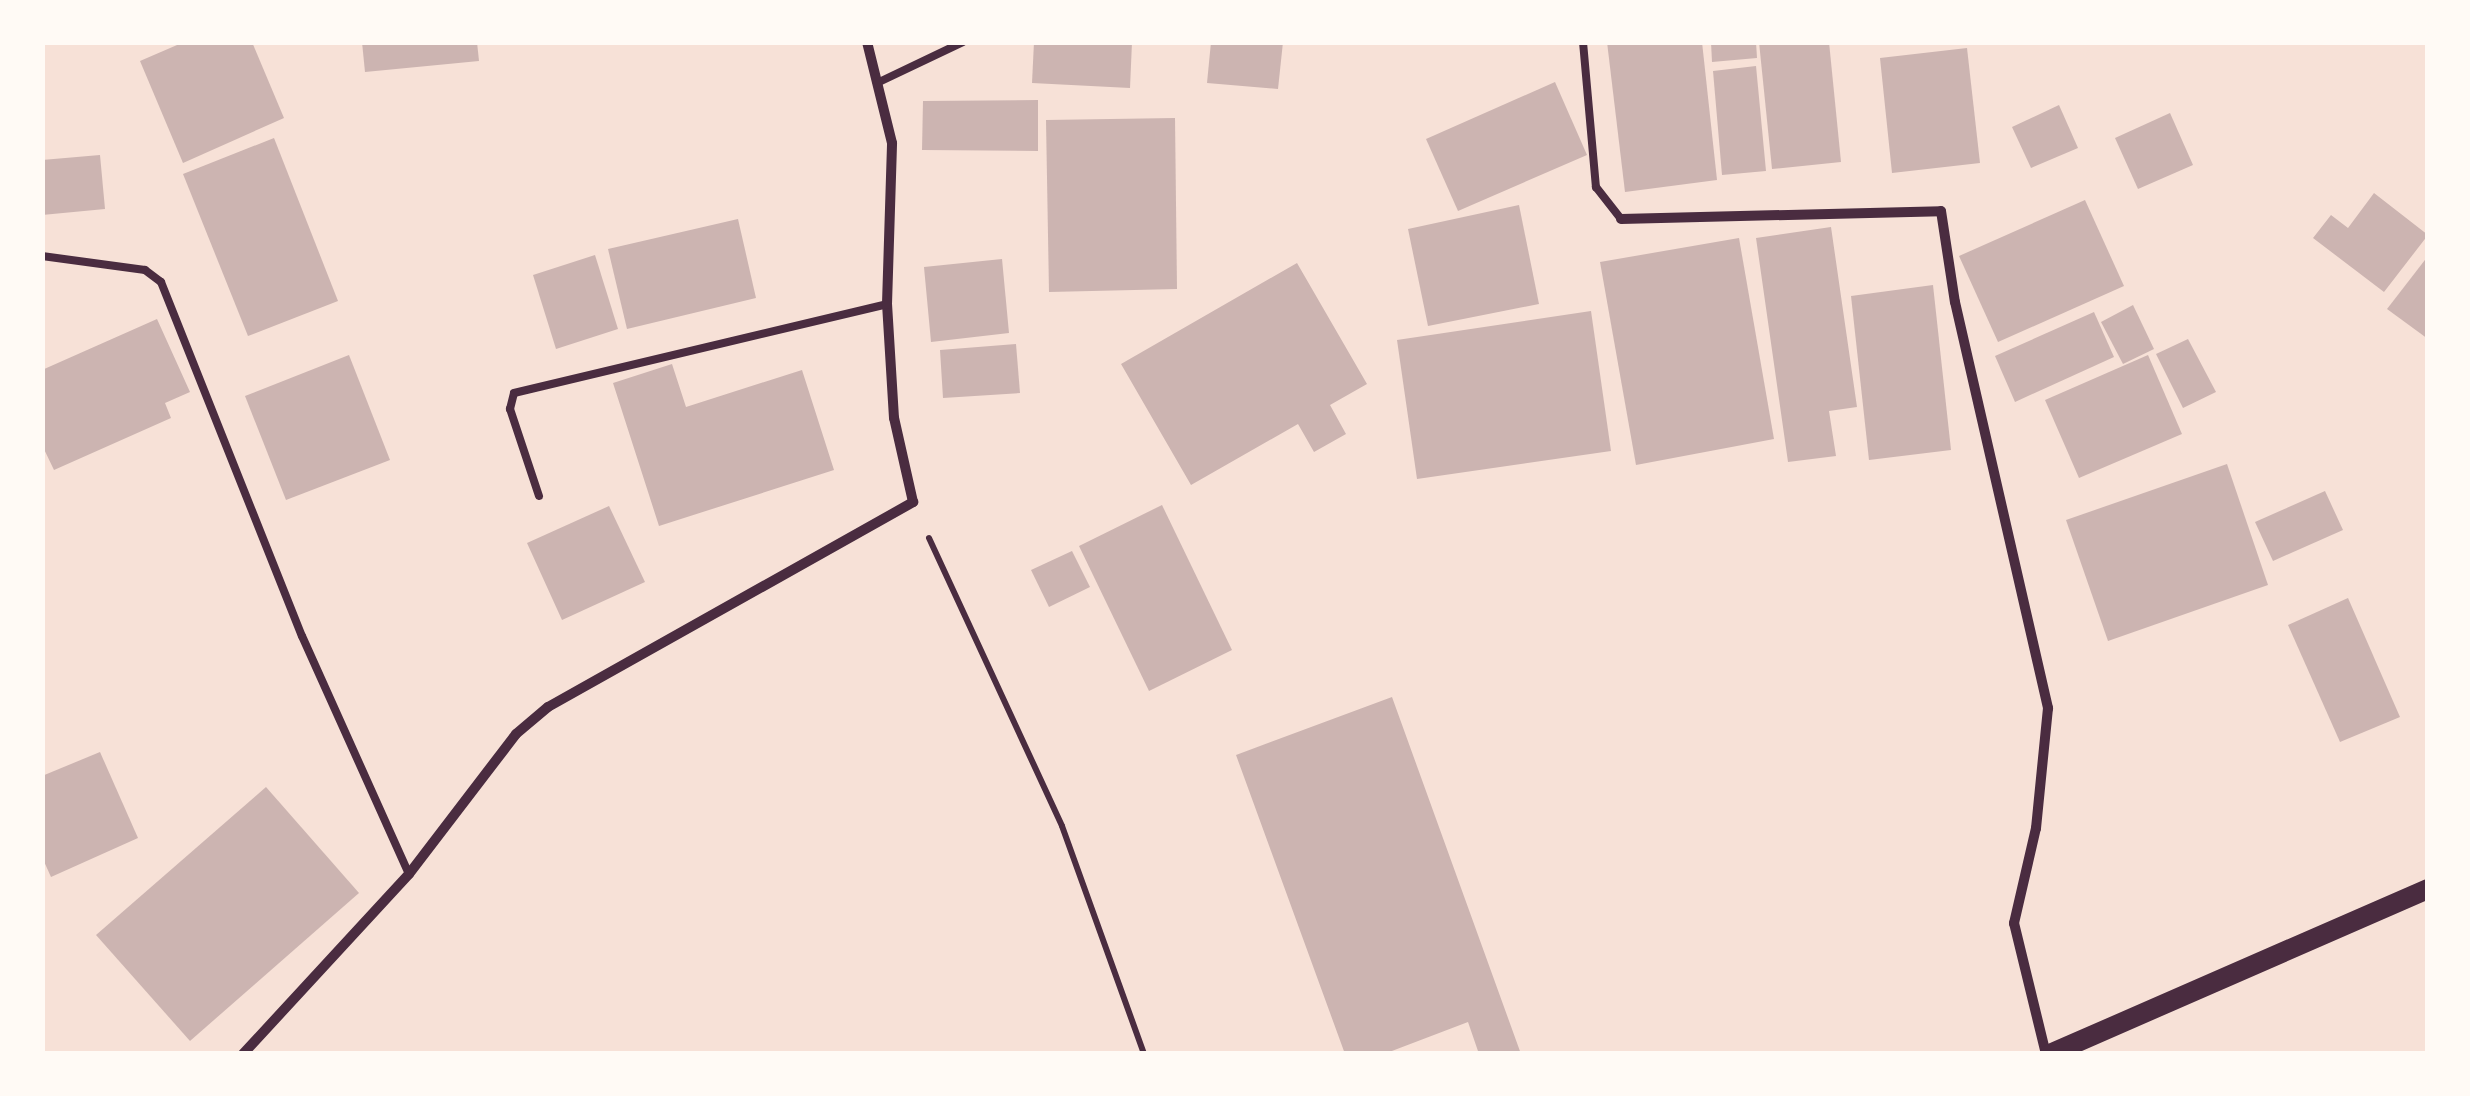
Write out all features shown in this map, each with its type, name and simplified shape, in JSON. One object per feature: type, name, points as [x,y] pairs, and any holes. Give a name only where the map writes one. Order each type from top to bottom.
[{"type":"main road","points":[[2048,1054],[2428,890]]},
{"type":"street","points":[[242,1054],[409,874],[496,758],[548,707],[913,502],[894,418],[887,304],[892,143],[867,42]]},
{"type":"street","points":[[1621,219],[1941,211],[1955,302],[2048,708],[2036,828],[2014,922],[2048,1054]]},
{"type":"lane","points":[[878,83],[963,42]]},
{"type":"lane","points":[[1584,42],[1596,187],[1621,219]]},
{"type":"lane","points":[[42,256],[144,270],[160,282],[302,636],[409,874]]},
{"type":"lane","points":[[539,496],[510,408],[514,393],[887,304]]},
{"type":"path","points":[[913,502],[1062,826],[1144,1054]]},
{"type":"building","points":[[184,42],[252,42],[284,118],[183,163],[140,61]]},
{"type":"building","points":[[362,42],[477,42],[479,61],[365,72]]},
{"type":"building","points":[[1034,42],[1132,42],[1130,88],[1032,83]]},
{"type":"building","points":[[1211,42],[1283,42],[1278,89],[1207,83]]},
{"type":"building","points":[[1607,42],[1702,42],[1717,180],[1625,192]]},
{"type":"building","points":[[1711,42],[1756,42],[1757,58],[1712,62]]},
{"type":"building","points":[[1759,42],[1829,42],[1841,162],[1772,169]]},
{"type":"building","points":[[1967,48],[1980,163],[1892,173],[1880,58]]},
{"type":"building","points":[[1756,66],[1766,171],[1722,175],[1713,71]]},
{"type":"building","points":[[1555,82],[1587,155],[1458,211],[1426,139]]},
{"type":"building","points":[[1038,100],[1038,151],[922,150],[923,101]]},
{"type":"building","points":[[2059,105],[2078,148],[2031,168],[2012,127]]},
{"type":"building","points":[[2170,113],[2193,165],[2138,189],[2115,138]]},
{"type":"building","points":[[1175,118],[1177,289],[1049,292],[1046,120]]},
{"type":"building","points":[[274,138],[338,301],[248,336],[183,174]]},
{"type":"building","points":[[100,155],[105,209],[42,215],[42,160]]},
{"type":"building","points":[[2374,193],[2428,235],[2384,292],[2313,238],[2331,215],[2348,228]]},
{"type":"building","points":[[2085,200],[2124,286],[1998,342],[1959,256]]},
{"type":"building","points":[[1519,205],[1539,304],[1428,326],[1408,229]]},
{"type":"building","points":[[738,219],[756,298],[627,329],[608,249]]},
{"type":"building","points":[[1831,227],[1857,407],[1829,411],[1836,456],[1788,462],[1756,238]]},
{"type":"building","points":[[1739,238],[1774,439],[1636,465],[1600,262]]},
{"type":"building","points":[[595,255],[618,329],[556,349],[533,275]]},
{"type":"building","points":[[2428,256],[2428,339],[2387,309]]},
{"type":"building","points":[[1002,259],[1009,333],[931,342],[924,267]]},
{"type":"building","points":[[1297,263],[1367,384],[1330,405],[1346,434],[1314,452],[1298,424],[1191,485],[1121,364]]},
{"type":"building","points":[[1933,285],[1951,450],[1869,460],[1851,296]]},
{"type":"building","points":[[2133,305],[2154,349],[2123,364],[2101,322]]},
{"type":"building","points":[[1591,311],[1611,451],[1417,479],[1397,340]]},
{"type":"building","points":[[2094,312],[2114,357],[2015,402],[1995,356]]},
{"type":"building","points":[[157,319],[190,392],[165,403],[171,418],[54,470],[42,445],[42,370]]},
{"type":"building","points":[[2188,339],[2216,392],[2183,408],[2156,354]]},
{"type":"building","points":[[1016,344],[1020,393],[943,398],[940,350]]},
{"type":"building","points":[[349,355],[390,460],[286,500],[245,396]]},
{"type":"building","points":[[2148,355],[2182,434],[2079,478],[2045,400]]},
{"type":"building","points":[[672,364],[686,407],[802,370],[834,470],[659,526],[613,383]]},
{"type":"building","points":[[2227,464],[2268,585],[2108,641],[2066,520]]},
{"type":"building","points":[[2325,491],[2343,530],[2273,561],[2255,522]]},
{"type":"building","points":[[1162,505],[1232,650],[1149,691],[1079,546]]},
{"type":"building","points":[[609,506],[645,582],[562,620],[527,543]]},
{"type":"building","points":[[1072,551],[1090,587],[1049,607],[1031,570]]},
{"type":"building","points":[[2348,598],[2400,717],[2340,742],[2288,625]]},
{"type":"building","points":[[1392,697],[1521,1054],[1479,1054],[1468,1022],[1384,1054],[1345,1054],[1236,755]]},
{"type":"building","points":[[100,752],[138,838],[51,877],[42,857],[42,776]]},
{"type":"building","points":[[266,787],[359,893],[190,1041],[96,935]]}]
